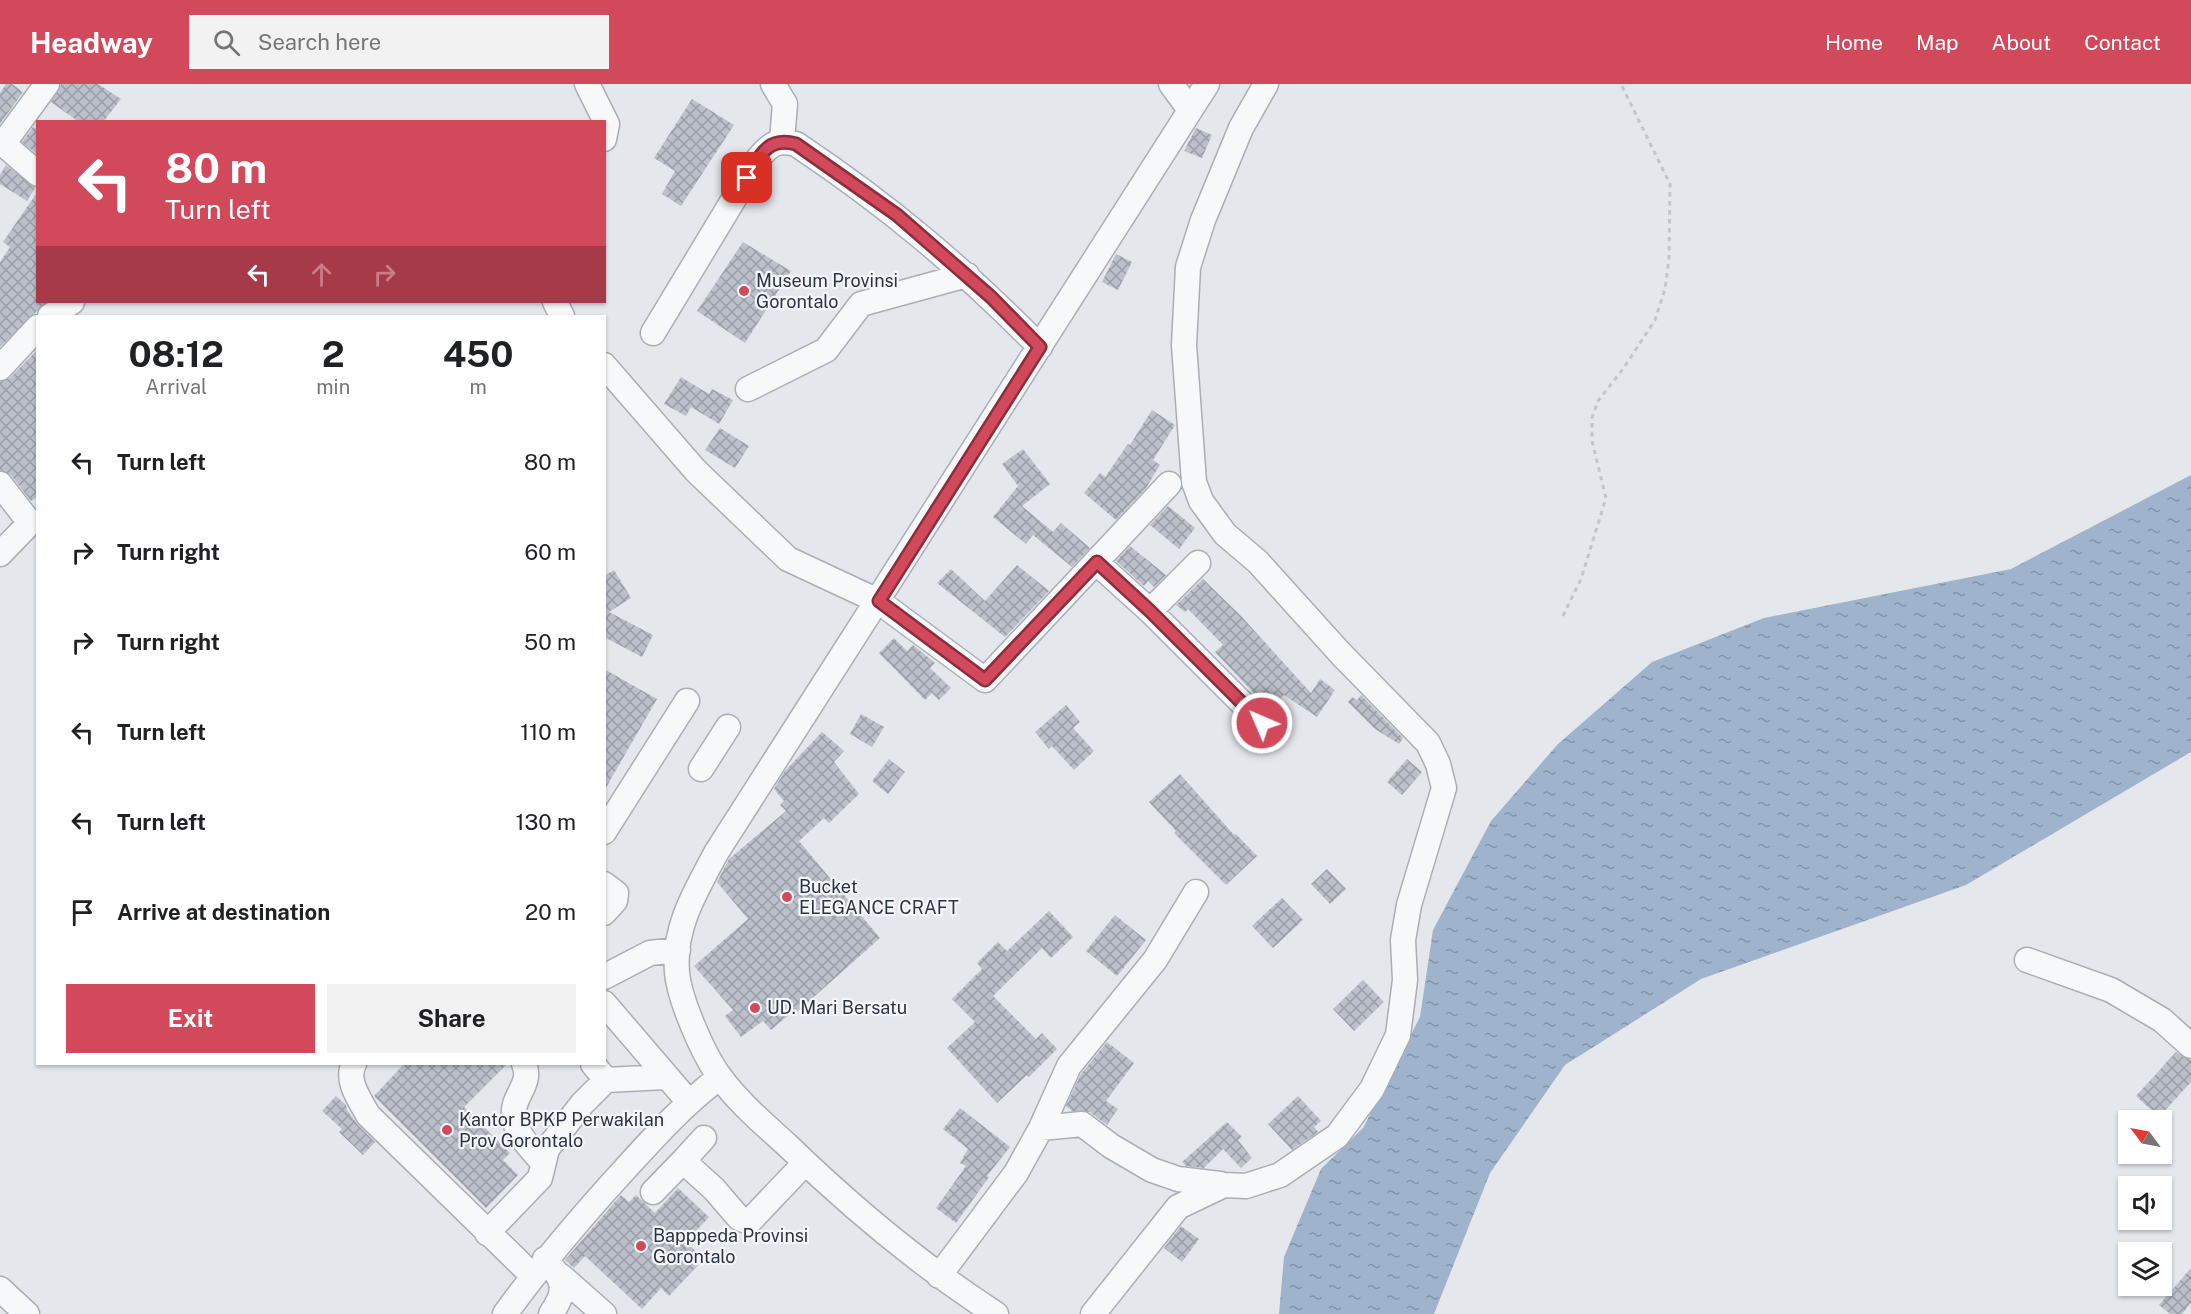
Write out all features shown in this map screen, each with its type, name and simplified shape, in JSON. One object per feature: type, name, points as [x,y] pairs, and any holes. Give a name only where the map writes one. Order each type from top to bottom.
[{"type":"street","points":[[36,172],[2,143],[46,84]]},
{"type":"street","points":[[587,84],[605,120]]},
{"type":"street","points":[[773,84],[785,104],[782,140]]},
{"type":"street","points":[[1171,84],[1190,110]]},
{"type":"street","points":[[996,1314],[939,1276],[805,1163],[720,1077],[702,1048],[677,974],[683,916],[716,853],[1207,84]]},
{"type":"street","points":[[1041,1128],[1082,1124],[1111,1146],[1152,1170],[1179,1179],[1224,1185],[1260,1184],[1311,1155],[1337,1136],[1372,1089],[1398,1035],[1405,980],[1402,940],[1409,904],[1444,788],[1438,764],[1428,743],[1341,654],[1258,562],[1225,534],[1201,501],[1194,482],[1184,345],[1188,267],[1203,220],[1241,128],[1266,84]]},
{"type":"street","points":[[652,333],[758,159],[771,144],[782,140],[796,144],[868,192],[967,275],[1040,347]]},
{"type":"street","points":[[748,389],[826,350],[861,304],[967,275]]},
{"type":"street","points":[[52,315],[70,303]]},
{"type":"street","points":[[0,368],[36,329]]},
{"type":"street","points":[[606,367],[696,471],[788,559],[879,601],[985,680],[1169,484]]},
{"type":"street","points":[[0,484],[34,525],[0,554]]},
{"type":"street","points":[[1097,562],[1150,611],[1262,723]]},
{"type":"street","points":[[1150,611],[1198,563]]},
{"type":"street","points":[[606,829],[687,701]]},
{"type":"street","points":[[701,769],[728,727]]},
{"type":"street","points":[[606,886],[616,893],[615,901],[606,911]]},
{"type":"street","points":[[939,1276],[1004,1190],[1041,1128],[1069,1066],[1155,960],[1196,892]]},
{"type":"street","points":[[606,976],[650,953],[678,950]]},
{"type":"street","points":[[2027,960],[2110,990],[2162,1020],[2191,1046]]},
{"type":"street","points":[[606,1005],[665,1077],[688,1101]]},
{"type":"street","points":[[353,1065],[351,1068],[353,1090],[368,1115],[487,1233],[546,1270],[604,1314]]},
{"type":"street","points":[[524,1065],[528,1076],[513,1114],[518,1134],[543,1163]]},
{"type":"street","points":[[487,1233],[540,1178],[547,1149],[600,1072],[665,1077]]},
{"type":"street","points":[[505,1314],[546,1270],[688,1101],[720,1077]]},
{"type":"street","points":[[653,1192],[704,1138]]},
{"type":"street","points":[[683,1161],[714,1189],[739,1218],[749,1222],[805,1163]]},
{"type":"street","points":[[1093,1314],[1178,1208],[1224,1185]]},
{"type":"street","points":[[546,1270],[563,1287],[551,1314]]},
{"type":"street","points":[[0,1288],[27,1314]]},
{"type":"path","points":[[1563,616],[1581,579],[1606,498],[1592,441],[1592,418],[1598,401],[1623,369],[1655,320],[1665,289],[1669,258],[1670,184],[1621,84]]},
{"type":"water","points":[[2191,475],[2191,752],[1966,885],[1701,979],[1565,1065],[1490,1173],[1434,1314],[1279,1314],[1284,1257],[1321,1169],[1363,1128],[1420,1017],[1433,930],[1491,821],[1558,744],[1652,662],[1764,618],[2011,569]]},
{"type":"building","points":[[6,84],[12,84],[23,92],[0,124],[0,93]]},
{"type":"building","points":[[61,84],[98,84],[121,99],[105,120],[76,120],[51,102]]},
{"type":"building","points":[[692,99],[734,125],[681,206],[662,194],[675,171],[654,158]]},
{"type":"building","points":[[33,127],[36,129],[36,153],[22,142]]},
{"type":"building","points":[[1196,128],[1212,135],[1202,158],[1184,151]]},
{"type":"building","points":[[6,165],[35,188],[27,201],[0,184],[0,175]]},
{"type":"building","points":[[36,194],[36,303],[45,303],[0,347],[0,262],[10,247],[3,242]]},
{"type":"building","name":"Museum Provinsi Gorontalo","points":[[743,242],[791,271],[745,343],[697,311]]},
{"type":"building","points":[[1116,254],[1132,262],[1118,290],[1102,282]]},
{"type":"building","points":[[36,351],[36,497],[31,501],[11,475],[0,470],[0,382],[10,378]]},
{"type":"building","points":[[681,377],[709,394],[712,389],[733,400],[719,424],[691,407],[686,416],[664,404]]},
{"type":"building","points":[[1152,410],[1175,425],[1153,460],[1160,465],[1146,488],[1116,520],[1084,493],[1100,473],[1105,477],[1128,444],[1130,445]]},
{"type":"building","points":[[720,428],[749,446],[735,468],[705,450]]},
{"type":"building","points":[[1023,449],[1050,484],[1022,506],[1053,532],[1061,523],[1090,548],[1072,567],[1033,535],[1026,544],[993,517],[1018,486],[1002,464]]},
{"type":"building","points":[[1168,506],[1195,528],[1179,549],[1150,525]]},
{"type":"building","points":[[1130,546],[1166,575],[1154,587],[1148,581],[1144,586],[1116,561]]},
{"type":"building","points":[[1017,565],[1049,591],[1005,637],[937,583],[951,569],[985,601]]},
{"type":"building","points":[[614,570],[631,598],[609,612],[653,635],[642,657],[606,638],[606,575]]},
{"type":"building","points":[[1203,579],[1241,616],[1311,693],[1320,679],[1335,690],[1317,717],[1284,695],[1269,709],[1215,652],[1223,645],[1188,609],[1185,612],[1176,605]]},
{"type":"building","points":[[894,638],[907,651],[913,645],[935,663],[930,668],[951,688],[939,700],[932,693],[925,700],[879,653]]},
{"type":"building","points":[[606,670],[657,699],[606,788]]},
{"type":"building","points":[[1361,695],[1403,738],[1399,744],[1375,729],[1348,702],[1352,697],[1357,700]]},
{"type":"building","points":[[1066,705],[1080,722],[1073,728],[1094,751],[1074,770],[1052,746],[1049,749],[1035,732]]},
{"type":"building","points":[[861,714],[884,727],[872,747],[850,734]]},
{"type":"building","name":"Bucket ELEGANCE CRAFT","points":[[822,732],[844,751],[834,762],[859,794],[829,823],[824,818],[799,841],[880,938],[797,1012],[795,1010],[771,1030],[763,1021],[741,1037],[725,1016],[733,1010],[694,966],[748,919],[717,882],[729,859],[786,811],[780,805],[784,801],[774,789],[785,771]]},
{"type":"building","points":[[889,759],[905,772],[888,794],[872,781]]},
{"type":"building","points":[[1407,759],[1422,772],[1402,795],[1387,782]]},
{"type":"building","points":[[1180,774],[1234,835],[1236,834],[1257,856],[1226,885],[1174,833],[1176,831],[1149,802]]},
{"type":"building","points":[[1327,869],[1346,889],[1330,904],[1311,884]]},
{"type":"building","points":[[1282,898],[1303,920],[1273,948],[1252,926]]},
{"type":"building","points":[[1049,911],[1073,937],[1051,958],[1042,948],[993,996],[1036,1039],[1042,1033],[1057,1049],[1029,1077],[1027,1075],[997,1103],[947,1048],[975,1022],[952,999],[982,969],[977,963],[998,942],[1007,951]]},
{"type":"building","points":[[1115,915],[1146,940],[1117,976],[1086,951]]},
{"type":"building","points":[[1363,980],[1384,1002],[1354,1031],[1333,1009]]},
{"type":"building","points":[[1107,1042],[1134,1063],[1106,1101],[1118,1109],[1107,1125],[1090,1112],[1072,1111],[1066,1106],[1081,1074]]},
{"type":"building","points":[[2176,1052],[2191,1060],[2191,1082],[2165,1110],[2151,1110],[2136,1096]]},
{"type":"building","name":"Kantor BPKP Perwakilan Prov Gorontalo","points":[[403,1065],[506,1065],[464,1107],[510,1153],[503,1160],[518,1175],[486,1208],[374,1096]]},
{"type":"building","points":[[336,1096],[346,1105],[358,1125],[375,1142],[363,1155],[339,1132],[342,1129],[322,1111]]},
{"type":"building","points":[[1298,1096],[1321,1121],[1314,1127],[1318,1132],[1292,1150],[1268,1124]]},
{"type":"building","points":[[960,1108],[1010,1147],[987,1176],[989,1177],[956,1223],[936,1208],[966,1166],[960,1163],[968,1149],[943,1129]]},
{"type":"building","points":[[1227,1122],[1242,1137],[1238,1140],[1252,1158],[1241,1168],[1223,1149],[1204,1168],[1186,1166],[1182,1162]]},
{"type":"building","name":"Bapppeda Provinsi Gorontalo","points":[[678,1188],[709,1217],[686,1242],[704,1259],[669,1296],[661,1288],[642,1309],[585,1256],[574,1268],[565,1260],[621,1195],[629,1202],[636,1195],[655,1213]]},
{"type":"building","points":[[1181,1226],[1199,1239],[1182,1262],[1164,1248]]},
{"type":"building","points":[[2191,1268],[2191,1303],[2182,1314],[2170,1314],[2159,1305],[2167,1296],[2172,1296],[2172,1290]]},
{"type":"place","name":"Museum Provinsi Gorontalo","points":[[744,291]]},
{"type":"place","name":"Bucket ELEGANCE CRAFT","points":[[787,897]]},
{"type":"place","name":"UD. Mari Bersatu","points":[[755,1008]]},
{"type":"place","name":"Kantor BPKP Perwakilan Prov Gorontalo","points":[[447,1130]]},
{"type":"place","name":"Bapppeda Provinsi Gorontalo","points":[[641,1246]]},
{"type":"route","points":[[747,178],[758,159],[771,144],[782,140],[796,144],[868,192],[944,254],[991,297],[1040,347],[879,601],[985,680],[1097,562],[1150,611],[1262,723]]}]
